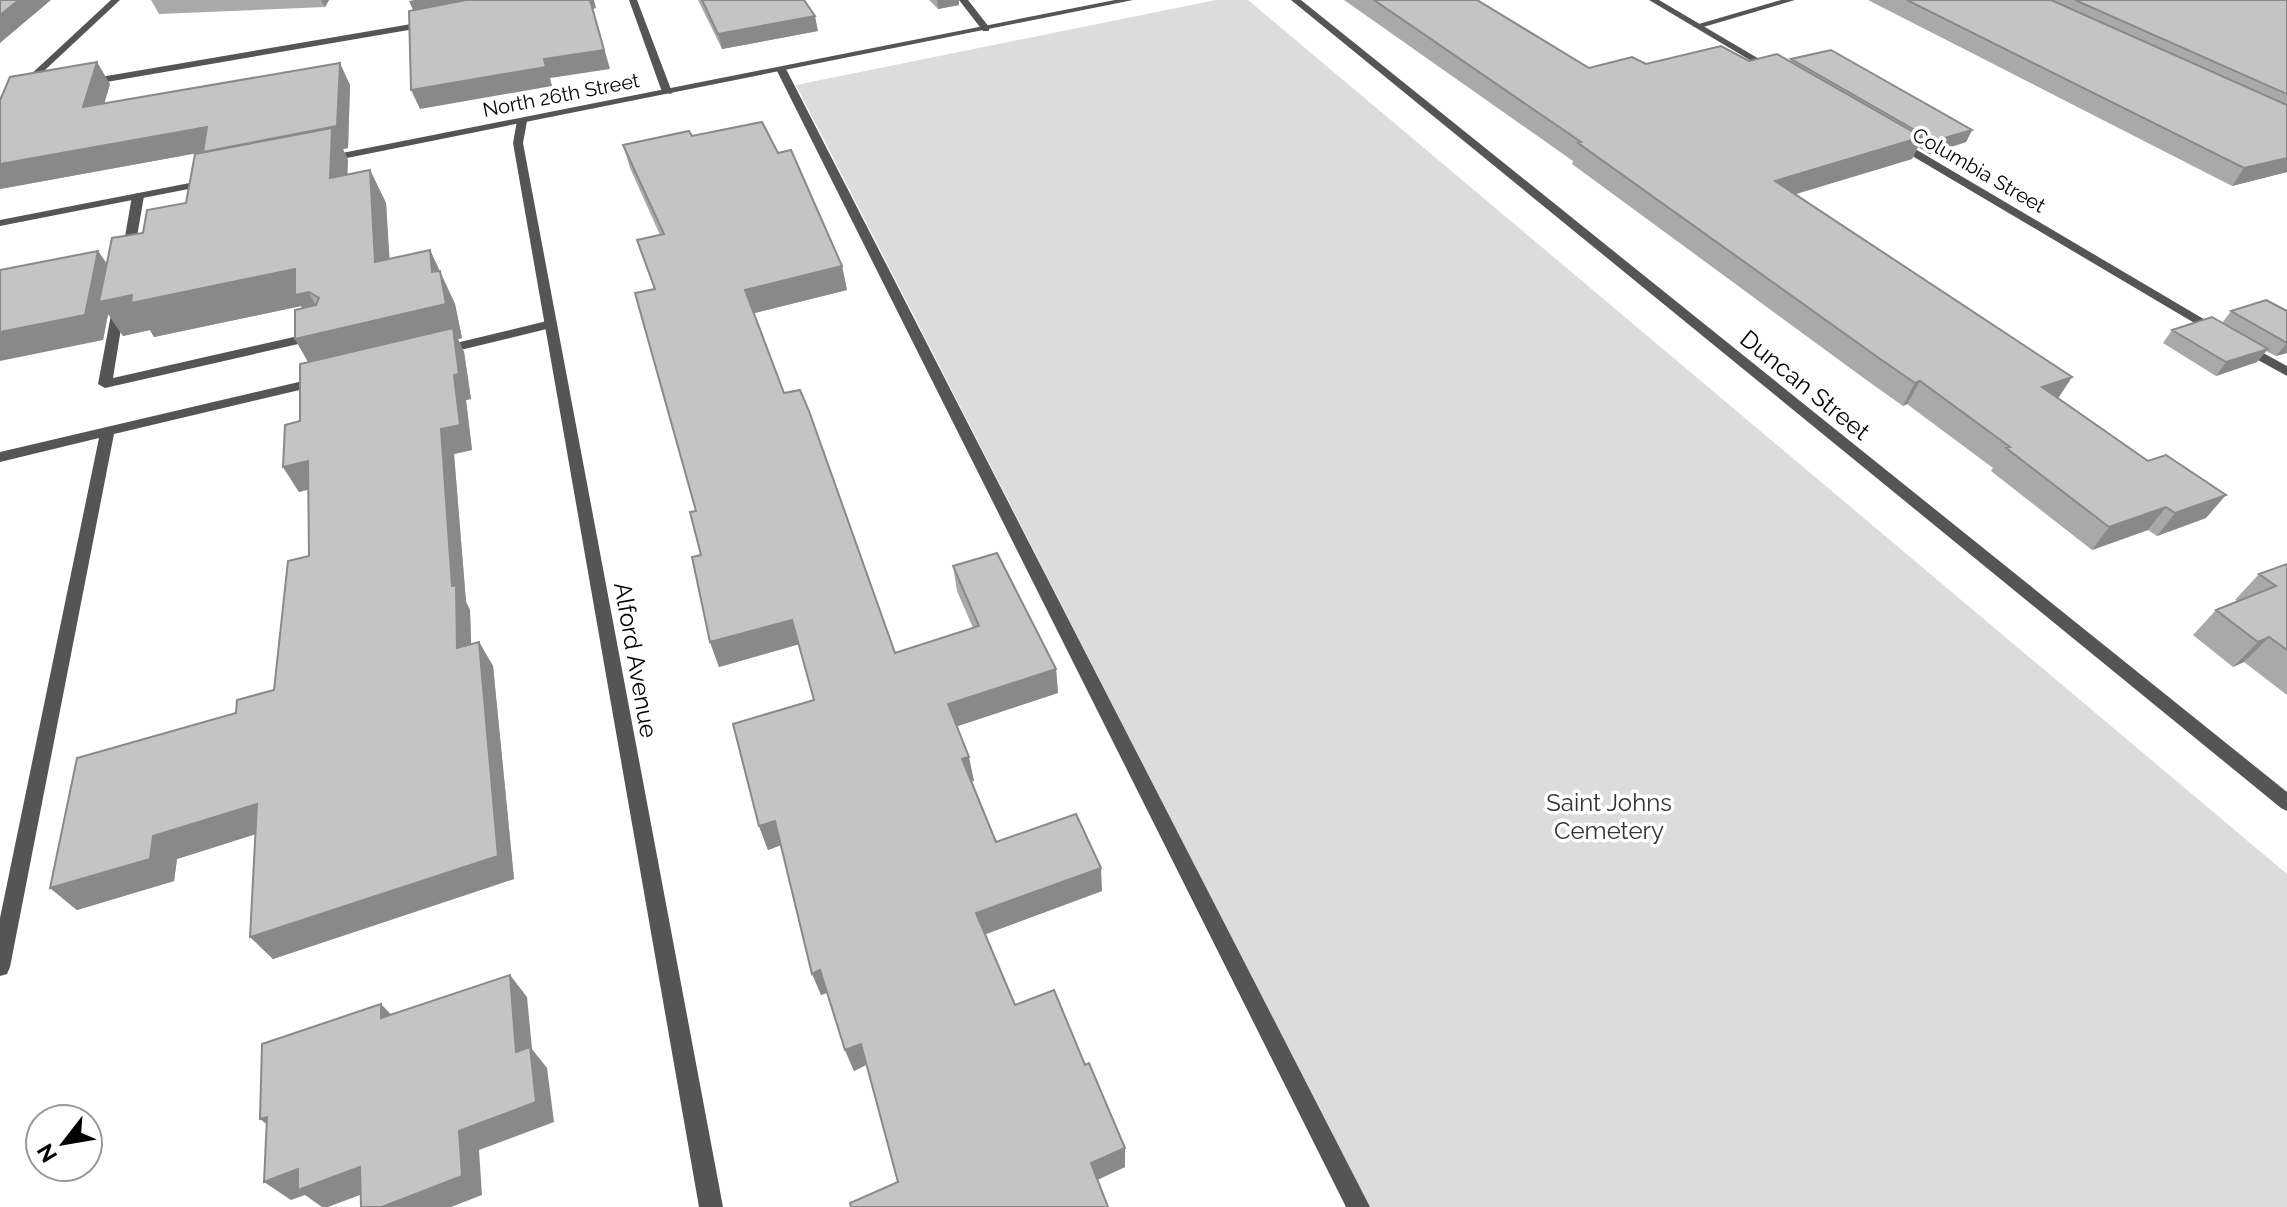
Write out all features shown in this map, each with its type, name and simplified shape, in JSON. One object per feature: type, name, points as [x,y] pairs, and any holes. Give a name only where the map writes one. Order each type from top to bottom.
[{"type":"street","points":[[0,109],[116,0]]},
{"type":"street","points":[[633,0],[667,92]]},
{"type":"street","points":[[963,0],[986,29]]},
{"type":"street","name":"North 26th Street","points":[[307,163],[1129,0]]},
{"type":"street","name":"Duncan Street","points":[[1295,0],[2287,803]]},
{"type":"street","points":[[1653,0],[1784,77]]},
{"type":"street","points":[[1697,26],[1791,0]]},
{"type":"street","points":[[78,84],[434,23]]},
{"type":"street","points":[[781,69],[1358,1207]]},
{"type":"street","points":[[16,94],[31,92]]},
{"type":"street","name":"Alford Avenue","points":[[522,121],[518,143],[711,1207]]},
{"type":"street","name":"Columbia Street","points":[[1879,133],[2287,372]]},
{"type":"street","points":[[0,223],[230,178]]},
{"type":"street","points":[[125,270],[138,196]]},
{"type":"street","points":[[122,285],[105,384],[329,333]]},
{"type":"street","points":[[429,354],[551,324]]},
{"type":"street","points":[[0,457],[337,377]]},
{"type":"street","points":[[0,967],[107,433]]},
{"type":"green space","name":"Saint Johns Cemetery","points":[[1216,0],[1248,0],[2287,874],[2287,1207],[1369,1207],[796,85]]},
{"type":"building","points":[[0,0],[19,0],[0,15]]},
{"type":"building","points":[[466,0],[590,0],[604,50],[544,59],[546,67],[411,90],[409,11]]},
{"type":"building","points":[[702,0],[804,0],[815,16],[718,34]]},
{"type":"building","points":[[1374,0],[1477,0],[1589,68],[1632,57],[1646,64],[1721,46],[1749,61],[1777,54],[1922,137],[1775,181],[2072,377],[2042,387],[2148,461],[2166,455],[2226,495],[2175,513],[2166,507],[2109,527],[2006,448],[2010,447],[1920,381],[1915,383],[1876,356],[1578,143],[1581,142]]},
{"type":"building","points":[[1907,0],[2051,0],[2287,105],[2287,158],[2244,168]]},
{"type":"building","points":[[2075,0],[2287,0],[2287,94]]},
{"type":"building","points":[[1831,50],[1972,130],[1934,141],[1791,59]]},
{"type":"building","points":[[97,62],[83,107],[340,63],[337,126],[203,152],[207,127],[0,164],[0,100],[10,77]]},
{"type":"building","points":[[762,122],[778,153],[791,150],[842,266],[745,290],[784,393],[800,390],[809,411],[895,653],[979,626],[953,566],[997,553],[1056,669],[948,704],[969,757],[962,759],[996,842],[1076,814],[1101,868],[976,913],[1015,1005],[1054,990],[1085,1065],[1089,1063],[1125,1148],[1091,1163],[1108,1207],[851,1207],[850,1203],[898,1182],[861,1044],[845,1050],[820,970],[812,974],[775,821],[759,826],[733,724],[814,700],[792,620],[710,642],[692,557],[701,555],[690,512],[696,511],[635,293],[655,289],[637,240],[664,234],[623,145],[689,131],[692,136]]},
{"type":"building","points":[[332,128],[330,178],[370,170],[375,262],[430,250],[432,272],[440,271],[446,304],[295,339],[295,310],[316,305],[319,298],[309,292],[295,295],[295,269],[131,303],[132,295],[99,302],[112,238],[143,233],[147,210],[186,203],[195,154]]},
{"type":"building","points":[[98,251],[85,315],[0,332],[0,270]]},
{"type":"building","points":[[2266,300],[2287,311],[2287,343],[2231,311]]},
{"type":"building","points":[[2212,317],[2268,349],[2226,362],[2172,330]]},
{"type":"building","points":[[453,328],[459,374],[454,375],[460,425],[441,429],[452,586],[456,585],[457,648],[479,642],[498,856],[250,937],[257,804],[153,836],[150,859],[50,888],[77,758],[236,713],[237,700],[274,690],[288,561],[309,556],[308,461],[283,467],[285,425],[300,421],[300,364]]},
{"type":"building","points":[[2287,564],[2287,650],[2269,637],[2258,642],[2216,610],[2276,586],[2259,574]]},
{"type":"building","points":[[510,975],[516,1052],[530,1047],[536,1102],[459,1131],[462,1176],[382,1207],[361,1207],[360,1167],[298,1190],[298,1169],[264,1182],[267,1117],[260,1119],[262,1044],[381,1004],[381,1018]]}]
